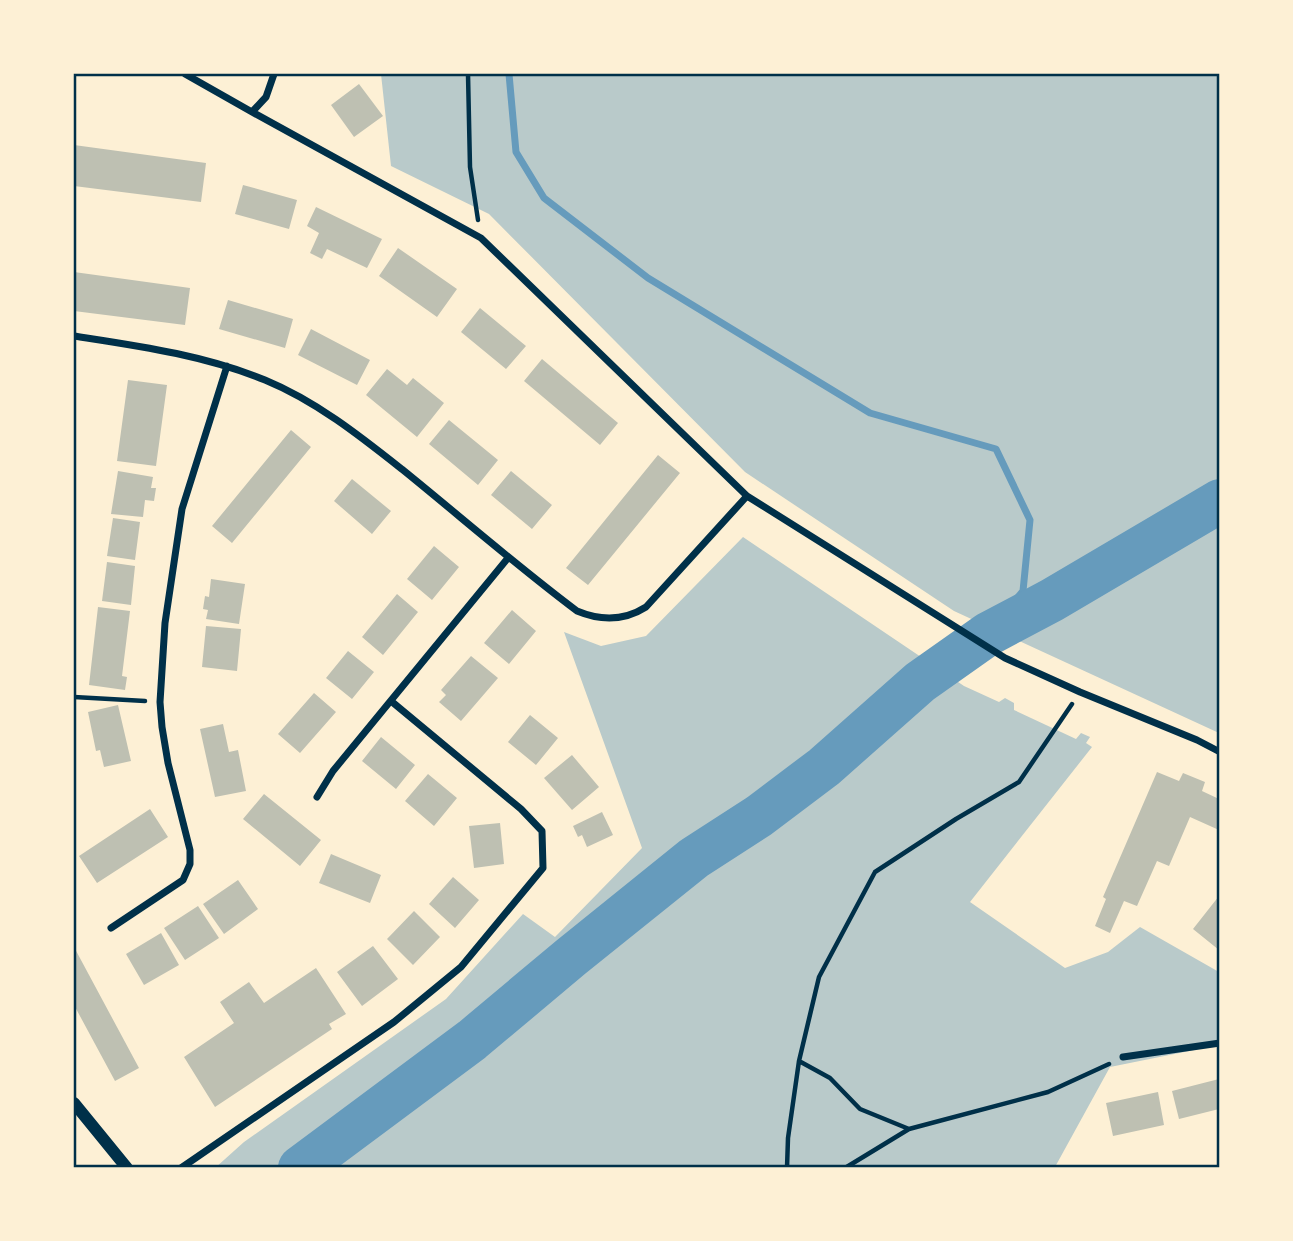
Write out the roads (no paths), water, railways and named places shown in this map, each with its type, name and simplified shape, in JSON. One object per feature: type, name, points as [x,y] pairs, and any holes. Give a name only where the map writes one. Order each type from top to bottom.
[{"type":"street","points":[[186,74],[481,238],[747,496],[1005,657],[1220,752]]},
{"type":"street","points":[[252,112],[266,97],[274,74]]},
{"type":"street","points":[[74,336],[153,348],[227,366],[267,381],[305,400],[356,432],[577,611],[599,618],[626,617],[646,607],[747,496]]},
{"type":"street","points":[[111,928],[183,880],[190,864],[190,850],[168,763],[160,702],[166,613],[183,509],[227,366]]},
{"type":"street","points":[[317,797],[333,771],[509,558]]},
{"type":"street","points":[[181,1167],[394,1021],[461,967],[543,868],[542,831],[522,809],[391,701]]},
{"type":"street","points":[[1123,1057],[1220,1043]]},
{"type":"street","points":[[74,1103],[127,1167]]},
{"type":"waterway","points":[[509,74],[516,152],[544,198],[648,278],[870,413],[996,449],[1030,520],[1023,591],[988,634]]},
{"type":"waterway","points":[[300,1168],[472,1040],[694,858],[759,816],[824,767],[920,682],[988,634],[1052,600],[1220,501]]}]
